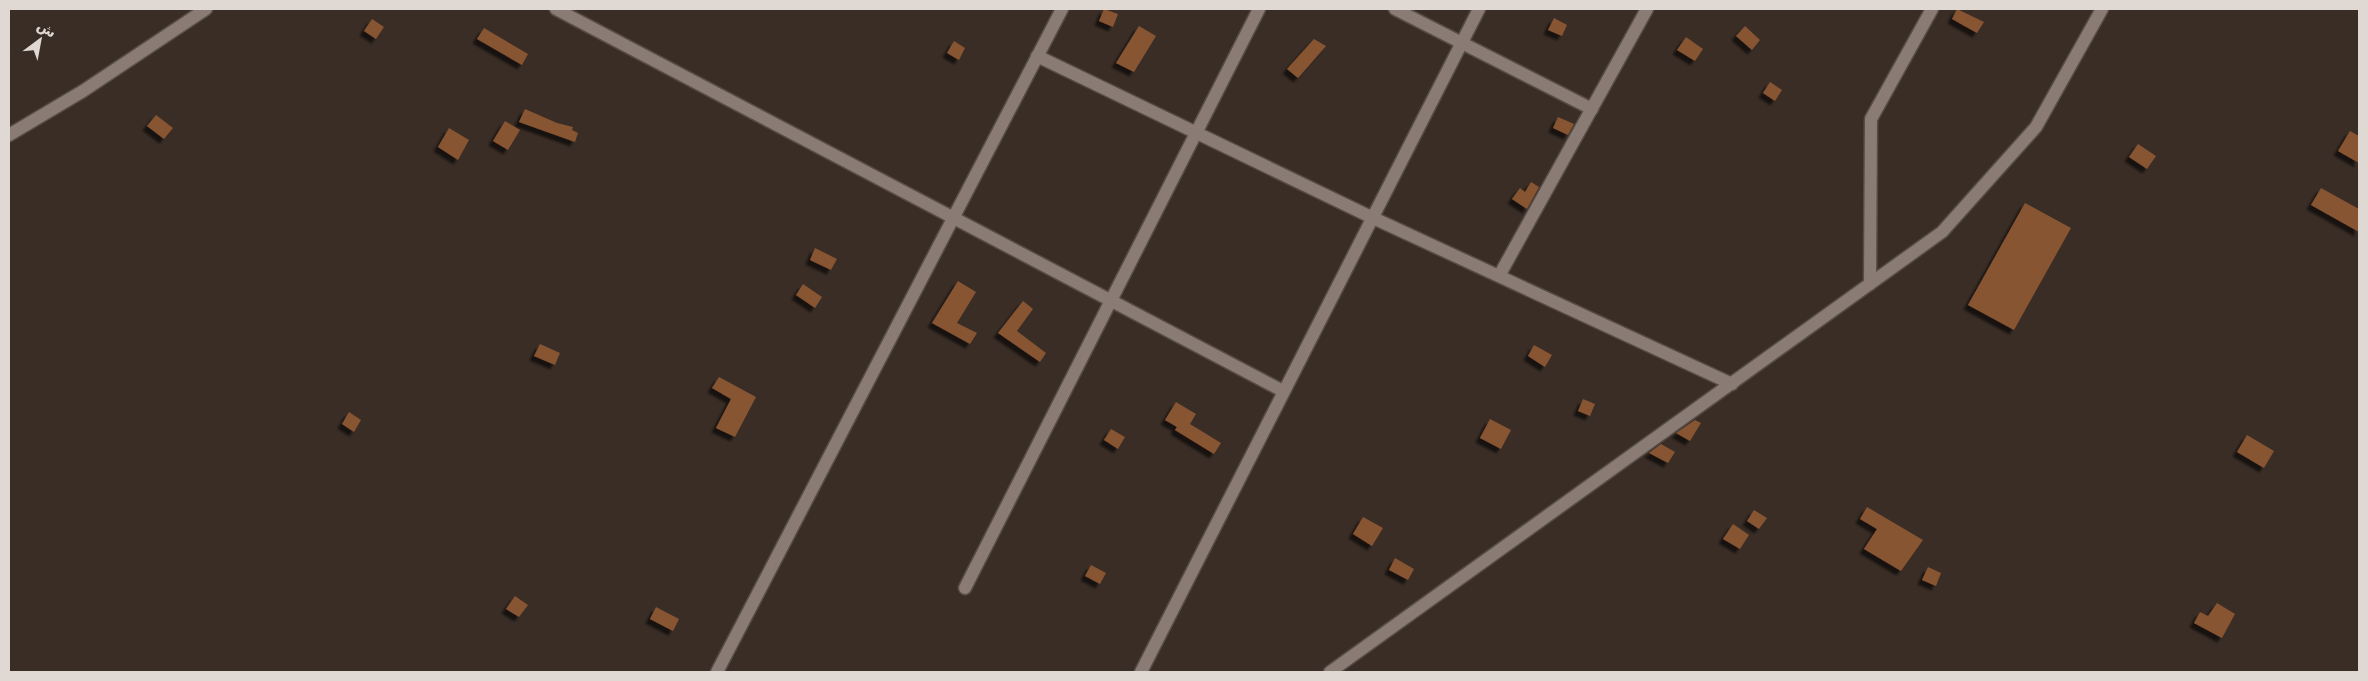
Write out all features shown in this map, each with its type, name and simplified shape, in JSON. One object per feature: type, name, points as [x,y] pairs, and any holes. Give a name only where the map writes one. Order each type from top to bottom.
[{"type":"street","points":[[9,135],[83,91],[206,9]]},
{"type":"street","points":[[556,9],[1283,391]]},
{"type":"street","points":[[717,672],[1062,9]]},
{"type":"street","points":[[965,588],[1259,9]]},
{"type":"street","points":[[1395,9],[1592,109]]},
{"type":"street","points":[[1141,672],[1371,217],[1479,9]]},
{"type":"street","points":[[1499,276],[1647,9]]},
{"type":"street","points":[[1870,284],[1871,119],[1932,9]]},
{"type":"street","points":[[1330,672],[1942,232],[2036,127],[2102,9]]},
{"type":"street","points":[[1037,56],[1371,217],[1732,384]]},
{"type":"building","points":[[1104,9],[1118,14],[1113,27],[1099,21]]},
{"type":"building","points":[[1957,9],[1984,22],[1977,33],[1952,19]]},
{"type":"building","points":[[1554,18],[1567,25],[1562,36],[1548,30]]},
{"type":"building","points":[[372,19],[384,27],[376,39],[364,31]]},
{"type":"building","points":[[1139,26],[1156,36],[1134,72],[1116,63]]},
{"type":"building","points":[[1745,26],[1760,40],[1752,50],[1736,36]]},
{"type":"building","points":[[484,28],[528,54],[522,65],[477,39]]},
{"type":"building","points":[[1686,37],[1703,49],[1695,61],[1677,50]]},
{"type":"building","points":[[1314,39],[1326,46],[1298,78],[1287,69]]},
{"type":"building","points":[[954,41],[965,48],[959,60],[947,53]]},
{"type":"building","points":[[1770,82],[1782,90],[1775,101],[1763,93]]},
{"type":"building","points":[[525,109],[557,123],[573,127],[572,130],[578,133],[575,142],[519,122]]},
{"type":"building","points":[[156,115],[173,128],[164,139],[147,126]]},
{"type":"building","points":[[1558,117],[1574,124],[1568,135],[1553,128]]},
{"type":"building","points":[[505,121],[520,130],[508,150],[493,141]]},
{"type":"building","points":[[449,128],[469,140],[458,160],[438,147]]},
{"type":"building","points":[[2350,131],[2359,136],[2359,163],[2338,151]]},
{"type":"building","points":[[2138,144],[2156,156],[2147,169],[2129,157]]},
{"type":"building","points":[[1531,182],[1539,187],[1527,209],[1512,199],[1520,188],[1525,192]]},
{"type":"building","points":[[2321,188],[2359,209],[2359,232],[2311,205]]},
{"type":"building","points":[[2025,203],[2071,228],[2014,330],[1968,305]]},
{"type":"building","points":[[815,248],[837,259],[831,270],[810,260]]},
{"type":"building","points":[[958,281],[976,292],[957,323],[977,333],[970,344],[932,323]]},
{"type":"building","points":[[803,284],[822,297],[815,308],[796,295]]},
{"type":"building","points":[[1023,301],[1033,309],[1017,331],[1046,353],[1040,362],[998,333]]},
{"type":"building","points":[[540,344],[560,353],[555,365],[534,356]]},
{"type":"building","points":[[1534,345],[1552,355],[1545,367],[1528,356]]},
{"type":"building","points":[[719,377],[756,397],[735,437],[716,428],[731,399],[712,388]]},
{"type":"building","points":[[1583,399],[1595,404],[1590,416],[1578,411]]},
{"type":"building","points":[[1176,402],[1196,414],[1190,424],[1221,443],[1214,454],[1175,430],[1177,427],[1165,420]]},
{"type":"building","points":[[349,412],[361,420],[354,432],[342,424]]},
{"type":"building","points":[[1490,419],[1511,430],[1501,449],[1480,438]]},
{"type":"building","points":[[1695,420],[1701,423],[1690,441],[1676,433]]},
{"type":"building","points":[[1111,429],[1125,437],[1118,449],[1104,440]]},
{"type":"building","points":[[2247,435],[2274,451],[2264,468],[2237,452]]},
{"type":"building","points":[[1661,444],[1675,452],[1668,463],[1649,453]]},
{"type":"building","points":[[1867,507],[1923,540],[1901,571],[1864,549],[1877,529],[1860,519]]},
{"type":"building","points":[[1754,510],[1767,518],[1759,529],[1747,521]]},
{"type":"building","points":[[1363,517],[1383,528],[1372,546],[1353,534]]},
{"type":"building","points":[[1733,524],[1749,535],[1740,549],[1723,539]]},
{"type":"building","points":[[1395,558],[1414,569],[1408,580],[1389,570]]},
{"type":"building","points":[[1091,565],[1106,573],[1100,584],[1085,576]]},
{"type":"building","points":[[1928,567],[1941,573],[1936,586],[1922,580]]},
{"type":"building","points":[[515,596],[528,605],[519,617],[506,609]]},
{"type":"building","points":[[2217,603],[2235,614],[2222,638],[2194,623],[2200,612],[2208,616]]},
{"type":"building","points":[[656,607],[679,619],[673,631],[650,619]]}]
